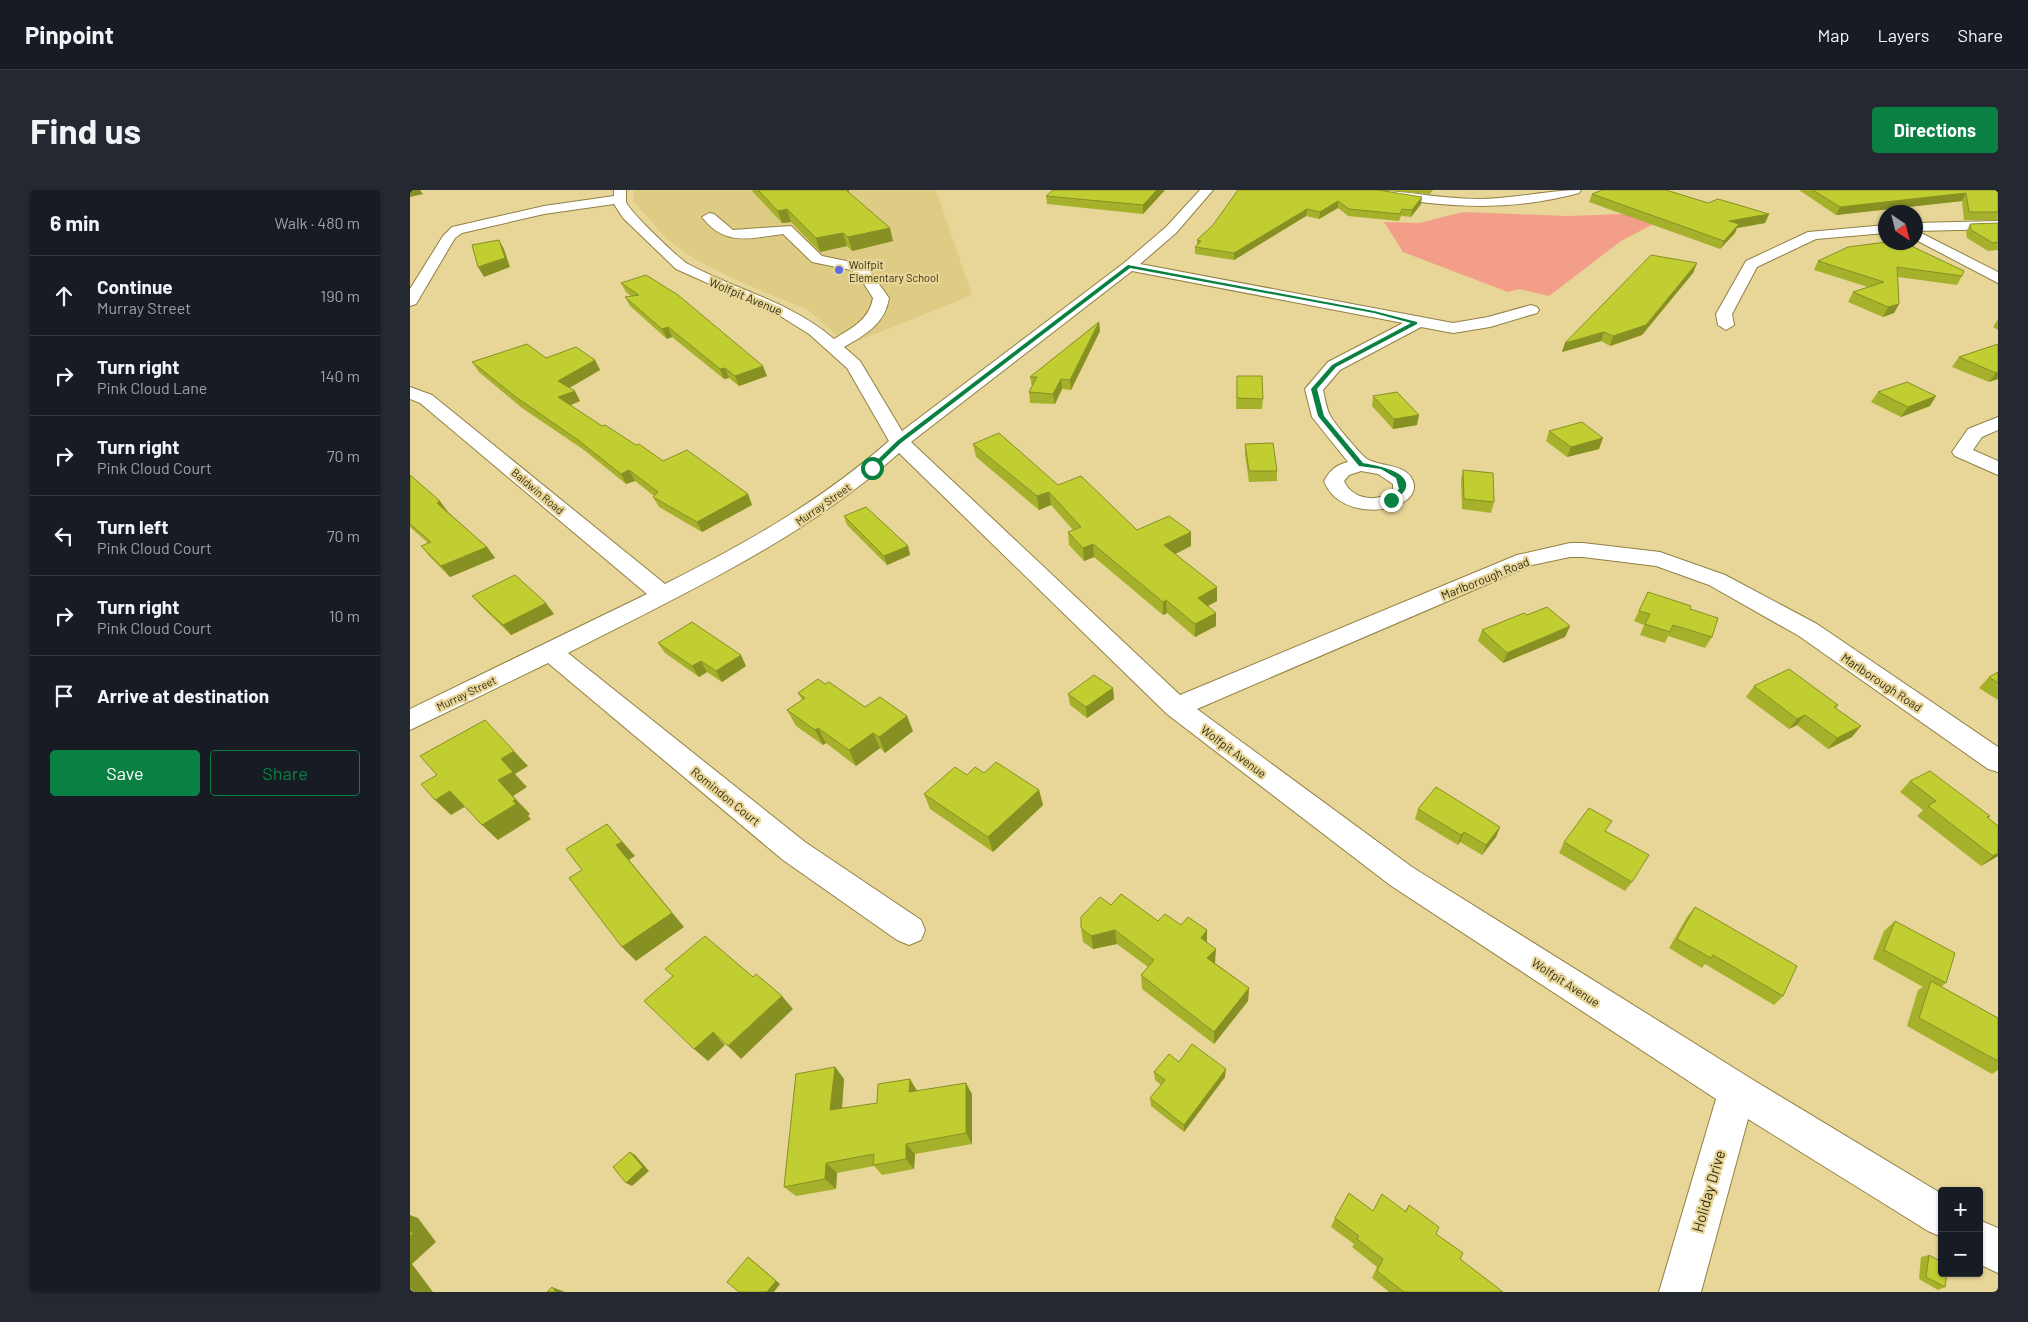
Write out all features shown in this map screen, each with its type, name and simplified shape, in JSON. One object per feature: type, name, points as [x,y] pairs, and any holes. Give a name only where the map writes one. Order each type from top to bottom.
[{"type":"street","name":"Murray Street","points":[[410,720],[744,554],[798,522],[872,468],[899,442],[1129,266],[1172,230],[1207,190]]},
{"type":"street","points":[[1372,190],[1398,196],[1487,203],[1532,202],[1576,190]]},
{"type":"street","points":[[520,230],[620,198]]},
{"type":"street","points":[[410,301],[450,236],[457,230],[544,210],[620,198]]},
{"type":"street","name":"Wolfpit Avenue","points":[[620,198],[658,245],[686,270],[784,311],[815,331],[854,365],[899,442],[1176,707],[1401,876],[1736,1090],[1938,1215]]},
{"type":"street","points":[[710,217],[729,234],[743,235],[786,229],[817,258],[848,264],[864,274],[881,298],[879,310],[874,320],[833,347]]},
{"type":"street","points":[[1923,227],[1998,225]]},
{"type":"street","points":[[457,230],[497,234]]},
{"type":"street","points":[[1726,325],[1724,314],[1751,264],[1813,235],[1878,230]]},
{"type":"street","points":[[1923,239],[1998,278]]},
{"type":"street","points":[[1129,266],[1374,312],[1416,323],[1453,328],[1490,322],[1531,310],[1505,303]]},
{"type":"street","points":[[1361,465],[1321,416],[1314,389],[1334,366],[1416,323]]},
{"type":"street","name":"Baldwin Road","points":[[410,392],[426,399],[663,595]]},
{"type":"street","points":[[1998,423],[1974,433],[1962,452],[1998,470]]},
{"type":"street","name":"Marlborough Road","points":[[1176,707],[1524,560],[1570,550],[1583,550],[1660,558],[1717,580],[1808,630],[1998,761]]},
{"type":"street","name":"Romindon Court","points":[[550,652],[794,851],[909,930]]},
{"type":"street","name":"Holiday Drive","points":[[1680,1292],[1736,1090]]},
{"type":"street","points":[[1983,1243],[1998,1252]]},
{"type":"shaded area","name":"Wolfpit Elementary School","points":[[634,190],[936,190],[972,295],[848,345],[808,310],[734,279],[696,260],[667,239],[633,201]]},
{"type":"shaded area","points":[[1463,212],[1567,216],[1624,214],[1661,220],[1621,241],[1549,296],[1519,289],[1508,292],[1403,252],[1384,222],[1419,223]]},
{"type":"building","points":[[758,190],[848,190],[890,228],[848,237],[843,233],[816,238],[787,209],[778,211]]},
{"type":"building","points":[[1053,190],[1157,190],[1143,205],[1046,196]]},
{"type":"building","points":[[1238,190],[1378,190],[1422,197],[1412,210],[1402,209],[1400,214],[1349,209],[1338,201],[1320,212],[1307,209],[1234,253],[1195,247],[1201,241],[1197,240],[1213,225]]},
{"type":"building","points":[[1602,190],[1666,190],[1708,203],[1718,199],[1769,214],[1729,221],[1739,224],[1724,241],[1592,194]]},
{"type":"building","points":[[1813,190],[1998,190],[1998,212],[1969,212],[1966,193],[1840,207]]},
{"type":"building","points":[[1998,223],[1998,242],[1993,243],[1971,230],[1970,224]]},
{"type":"building","points":[[499,240],[505,258],[478,267],[472,245]]},
{"type":"building","points":[[1878,243],[1878,250],[1920,250],[1964,271],[1962,276],[1897,267],[1899,304],[1888,307],[1853,292],[1884,282],[1818,261],[1848,247]]},
{"type":"building","points":[[1651,255],[1697,263],[1646,325],[1613,336],[1604,332],[1565,343]]},
{"type":"building","points":[[646,275],[678,295],[763,366],[735,376],[725,368],[720,369],[668,327],[662,329],[625,297],[639,295],[621,283]]},
{"type":"building","points":[[1099,322],[1070,380],[1061,379],[1053,394],[1029,392],[1037,377],[1030,377]]},
{"type":"building","points":[[527,344],[546,358],[576,347],[595,360],[558,381],[575,391],[558,397],[602,426],[605,425],[636,445],[639,444],[663,461],[687,450],[748,494],[697,522],[653,497],[658,492],[629,470],[621,474],[578,440],[516,397],[472,362]]},
{"type":"building","points":[[1998,344],[1998,372],[1996,373],[1959,357]]},
{"type":"building","points":[[1237,376],[1262,376],[1263,399],[1237,398]]},
{"type":"building","points":[[1907,382],[1936,396],[1908,407],[1878,392]]},
{"type":"building","points":[[1397,392],[1419,415],[1394,419],[1373,396]]},
{"type":"building","points":[[1582,422],[1603,438],[1571,447],[1549,431]]},
{"type":"building","points":[[999,433],[1058,485],[1081,476],[1137,530],[1169,516],[1191,532],[1164,545],[1217,587],[1198,598],[1216,613],[1195,624],[1166,600],[1163,602],[1093,544],[1083,548],[1068,532],[1081,527],[1049,492],[1037,496],[973,444]]},
{"type":"building","points":[[1273,443],[1277,471],[1249,471],[1245,444]]},
{"type":"building","points":[[1463,470],[1493,473],[1494,502],[1464,499]]},
{"type":"building","points":[[410,475],[440,501],[437,503],[487,547],[441,566],[421,546],[431,542],[410,524]]},
{"type":"building","points":[[866,507],[908,546],[884,556],[844,516]]},
{"type":"building","points":[[515,575],[546,603],[503,625],[472,596]]},
{"type":"building","points":[[1648,592],[1691,606],[1690,609],[1718,618],[1712,637],[1673,625],[1670,632],[1645,624],[1650,614],[1639,611]]},
{"type":"building","points":[[1547,607],[1570,626],[1507,653],[1482,630],[1524,613],[1527,615]]},
{"type":"building","points":[[692,622],[741,655],[716,671],[701,661],[692,666],[658,643]]},
{"type":"building","points":[[1789,669],[1838,705],[1834,707],[1861,726],[1837,738],[1805,715],[1797,719],[1754,686]]},
{"type":"building","points":[[1998,672],[1998,683],[1989,677]]},
{"type":"building","points":[[1094,675],[1113,688],[1086,707],[1068,694]]},
{"type":"building","points":[[818,679],[825,684],[829,682],[865,707],[880,697],[907,716],[879,737],[873,733],[849,750],[818,728],[815,730],[787,710],[805,698],[798,693]]},
{"type":"building","points":[[485,720],[514,751],[501,759],[513,772],[498,780],[515,799],[513,801],[516,804],[482,825],[450,791],[435,800],[421,784],[437,775],[420,756]]},
{"type":"building","points":[[996,762],[1039,790],[988,837],[924,794],[955,767],[967,775],[975,767],[984,773]]},
{"type":"building","points":[[1930,771],[1990,816],[1987,817],[1998,826],[1998,853],[1993,856],[1928,806],[1936,801],[1910,781]]},
{"type":"building","points":[[1436,787],[1500,827],[1486,845],[1464,832],[1461,835],[1418,809]]},
{"type":"building","points":[[1589,808],[1612,821],[1605,831],[1649,855],[1632,882],[1564,842]]},
{"type":"building","points":[[607,824],[622,842],[616,845],[672,913],[622,947],[569,878],[582,870],[566,849]]},
{"type":"building","points":[[1121,894],[1158,921],[1165,914],[1181,925],[1188,917],[1207,930],[1201,938],[1216,949],[1207,958],[1249,988],[1214,1032],[1141,975],[1154,960],[1115,930],[1091,936],[1081,928],[1081,917],[1100,897],[1111,905]]},
{"type":"building","points":[[1695,907],[1797,966],[1783,996],[1713,955],[1711,958],[1677,939]]},
{"type":"building","points":[[1895,921],[1955,953],[1946,983],[1884,950]]},
{"type":"building","points":[[705,936],[753,977],[756,974],[782,996],[728,1046],[713,1032],[694,1049],[644,1001],[673,976],[665,969]]},
{"type":"building","points":[[1931,981],[1998,1018],[1998,1061],[1919,1018]]},
{"type":"building","points":[[1192,1044],[1226,1069],[1184,1125],[1150,1098],[1165,1080],[1154,1072],[1169,1054],[1179,1062]]},
{"type":"building","points":[[835,1067],[830,1110],[877,1103],[878,1084],[910,1079],[909,1092],[966,1083],[966,1133],[906,1144],[906,1159],[873,1165],[874,1154],[826,1163],[825,1179],[784,1187],[796,1074]]},
{"type":"building","points":[[630,1152],[643,1167],[626,1183],[613,1167]]},
{"type":"building","points":[[1349,1193],[1373,1211],[1382,1194],[1406,1212],[1409,1205],[1439,1227],[1436,1234],[1463,1253],[1460,1259],[1503,1292],[1404,1292],[1377,1271],[1383,1259],[1357,1239],[1359,1236],[1335,1218]]},
{"type":"building","points":[[1929,1255],[1938,1260],[1938,1277],[1946,1277],[1945,1287],[1926,1277]]},
{"type":"building","points":[[748,1257],[776,1281],[767,1292],[739,1292],[727,1282]]},
{"type":"building","points":[[552,1287],[556,1292],[547,1292]]},
{"type":"place","name":"Wolfpit Elementary School","points":[[839,270]]},
{"type":"route","points":[[872,468],[899,442],[1129,266],[1374,312],[1416,323],[1334,366],[1314,389],[1321,416],[1361,465],[1383,468],[1399,477],[1402,490],[1398,496],[1391,500]]}]
